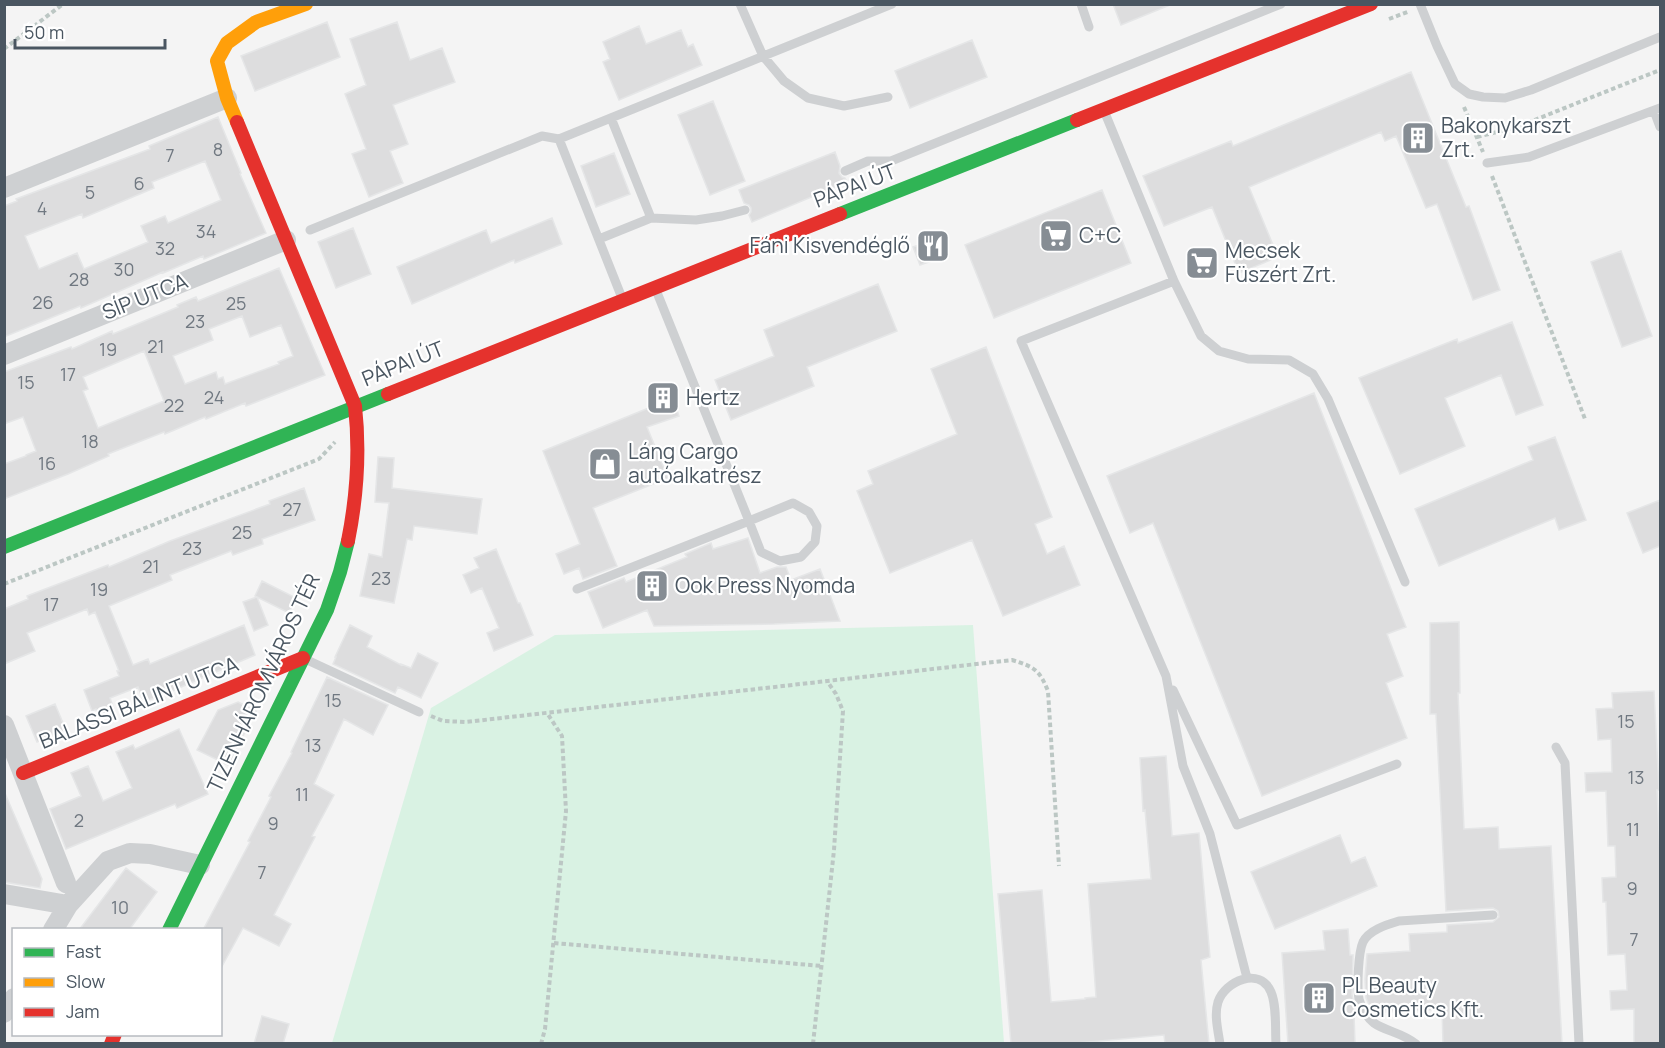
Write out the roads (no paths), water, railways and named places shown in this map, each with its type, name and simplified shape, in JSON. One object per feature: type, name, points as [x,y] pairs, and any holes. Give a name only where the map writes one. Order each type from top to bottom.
[{"type":"main road","name":"PÁPAI ÚT","points":[[306,4],[256,22],[227,43],[217,61],[227,98],[355,406]]},
{"type":"main road","name":"PÁPAI ÚT","points":[[4,547],[1371,4]]},
{"type":"main road","name":"TIZENHÁROMVÁROS TÉR","points":[[170,928],[327,610],[342,567],[351,523],[358,445],[355,406]]},
{"type":"main road","name":"BALASSI BÁLINT UTCA","points":[[23,773],[303,658]]},
{"type":"street","points":[[4,188],[227,98]]},
{"type":"street","name":"SÍP UTCA","points":[[4,355],[286,240]]},
{"type":"street","points":[[4,725],[66,883]]},
{"type":"street","points":[[54,928],[68,905],[108,861],[130,853],[150,854],[200,865]]},
{"type":"street","points":[[4,894],[68,905]]},
{"type":"lane","points":[[740,4],[763,56],[784,81],[808,98],[844,106],[888,98]]},
{"type":"lane","points":[[310,230],[542,136],[559,139],[892,4]]},
{"type":"lane","points":[[1081,4],[1089,27]]},
{"type":"lane","points":[[845,171],[868,161],[891,161],[1281,4]]},
{"type":"lane","points":[[1420,4],[1455,84],[1469,94],[1483,97],[1505,98],[1531,90],[1660,37]]},
{"type":"lane","points":[[1104,110],[1174,281],[1201,336],[1219,351],[1248,360],[1289,360],[1312,374],[1328,399],[1405,582]]},
{"type":"lane","points":[[1487,164],[1529,157],[1657,110],[1660,127]]},
{"type":"lane","points":[[611,118],[651,218]]},
{"type":"lane","points":[[559,139],[623,300]]},
{"type":"lane","points":[[599,239],[651,218],[696,220],[745,210]]},
{"type":"lane","points":[[1174,281],[1021,341],[1166,676],[1238,825],[1397,764]]},
{"type":"lane","points":[[577,589],[749,521],[793,503],[809,512],[817,526],[815,542],[801,557],[780,561],[761,552],[749,521],[659,300],[656,287]]},
{"type":"lane","points":[[303,658],[418,712]]},
{"type":"lane","points":[[1166,676],[1183,766],[1210,834],[1247,978]]},
{"type":"lane","points":[[1556,747],[1565,762],[1579,1044]]},
{"type":"lane","points":[[1416,1044],[1373,1022],[1362,1009],[1358,998],[1363,942],[1370,934],[1385,925],[1399,921],[1493,915]]},
{"type":"lane","points":[[1220,1044],[1216,1011],[1221,994],[1233,984],[1247,978],[1260,980],[1271,992],[1276,1044]]},
{"type":"place","name":"Bakonykarszt Zrt.","points":[[1418,138]]},
{"type":"place","name":"C+C","points":[[1056,236]]},
{"type":"place","name":"Fáni Kisvendéglő","points":[[933,246]]},
{"type":"place","name":"Mecsek Füszért Zrt.","points":[[1202,263]]},
{"type":"place","name":"Hertz","points":[[663,398]]},
{"type":"place","name":"Láng Cargo autóalkatrész","points":[[605,464]]},
{"type":"place","name":"Ook Press Nyomda","points":[[652,586]]},
{"type":"place","name":"PL Beauty Cosmetics Kft.","points":[[1319,998]]}]
